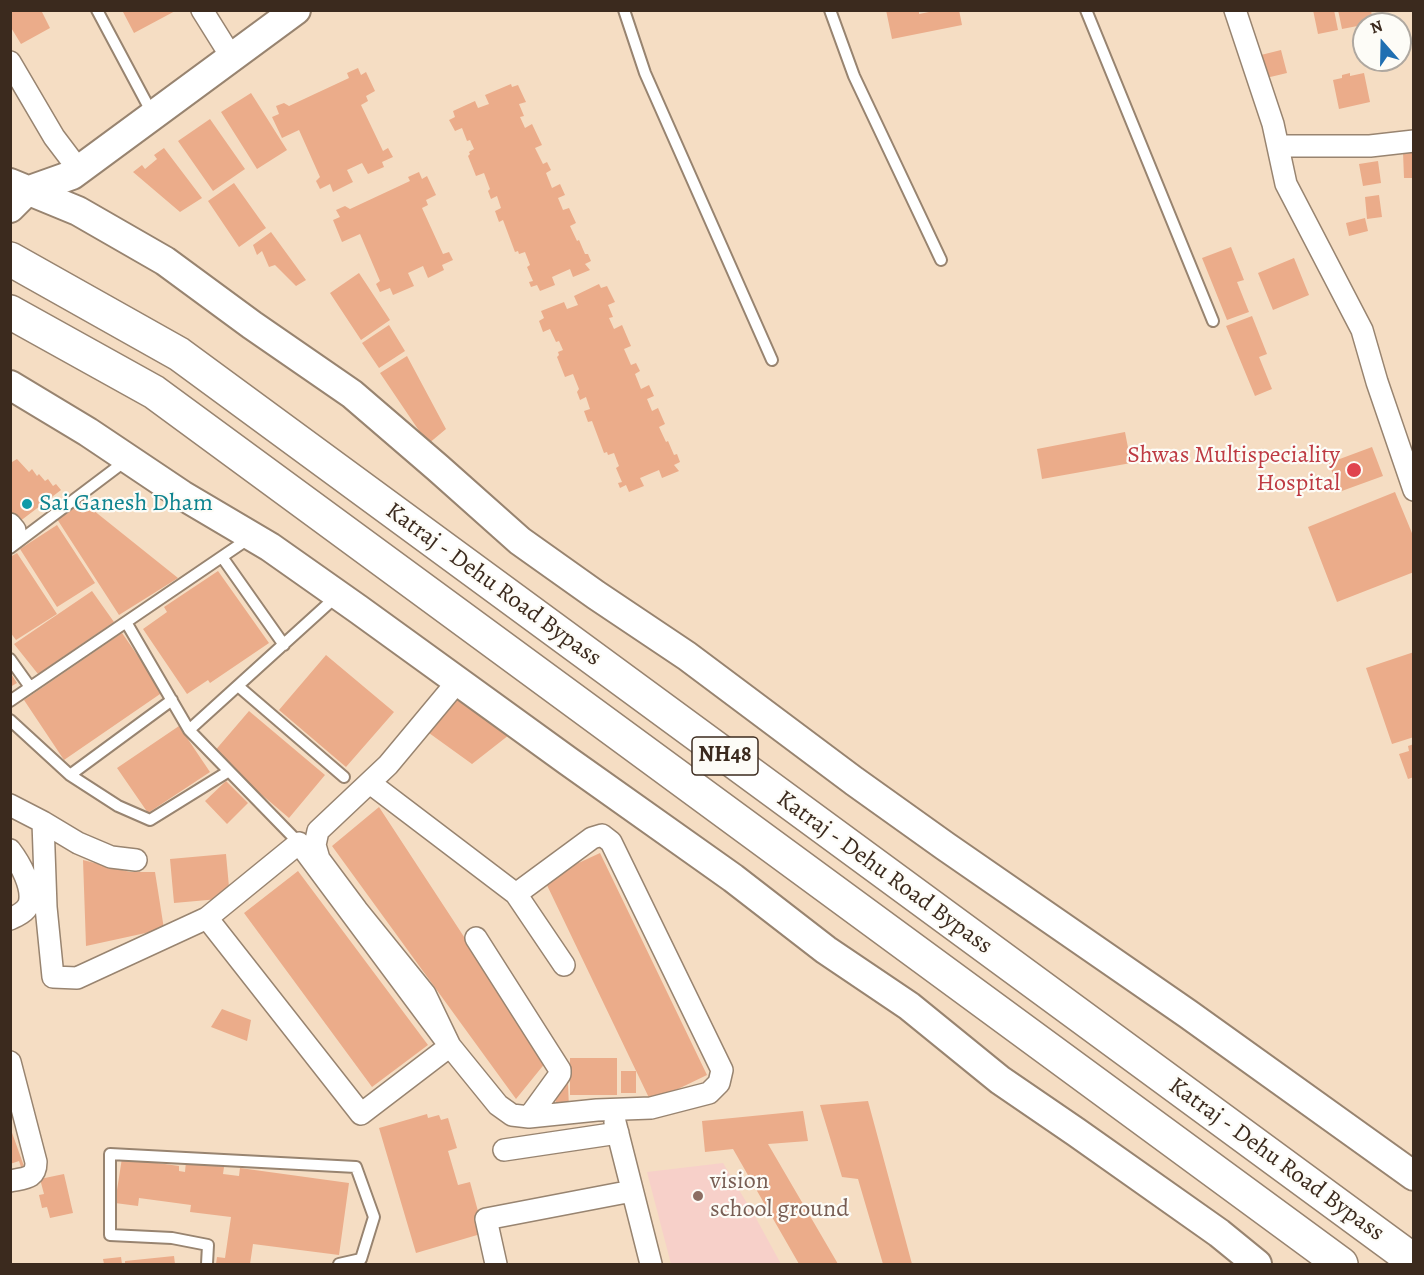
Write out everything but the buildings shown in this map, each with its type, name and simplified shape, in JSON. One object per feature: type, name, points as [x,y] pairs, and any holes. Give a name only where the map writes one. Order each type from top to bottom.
[{"type":"highway","name":"Katraj - Dehu Road Bypass","points":[[18,262],[179,354],[1413,1261]]},
{"type":"highway","name":"Katraj - Dehu Road Bypass","points":[[10,312],[154,392],[1341,1264]]},
{"type":"street","points":[[202,10],[232,58]]},
{"type":"street","points":[[16,194],[72,175],[296,10]]},
{"type":"street","points":[[1235,10],[1273,124],[1286,184],[1362,330],[1413,490]]},
{"type":"street","points":[[10,62],[54,137],[79,170]]},
{"type":"street","points":[[1278,146],[1370,146],[1413,141]]},
{"type":"street","points":[[16,194],[78,211],[165,261],[352,394],[520,541],[687,656],[854,781],[1015,896],[1188,1014],[1413,1176]]},
{"type":"street","points":[[10,385],[182,495],[270,547],[733,878],[826,950],[909,1005],[1000,1080],[1219,1233],[1257,1264]]},
{"type":"street","points":[[450,1046],[425,994],[363,918],[319,859],[315,845],[318,831],[388,765],[458,681]]},
{"type":"street","points":[[370,783],[516,894],[564,965]]},
{"type":"street","points":[[10,806],[78,843],[111,857],[136,860]]},
{"type":"street","points":[[43,822],[46,907],[53,977],[77,978],[207,918],[299,843],[450,1046],[498,1105],[512,1115],[530,1116],[651,1108],[709,1093],[719,1083],[722,1070],[611,842],[602,835],[592,838],[516,894]]},
{"type":"street","points":[[10,850],[21,864],[30,893],[29,905],[21,914],[10,919]]},
{"type":"street","points":[[207,918],[361,1114],[450,1046]]},
{"type":"street","points":[[476,938],[560,1070],[560,1074],[530,1116]]},
{"type":"street","points":[[10,1062],[36,1162],[36,1171],[31,1176],[10,1181]]},
{"type":"street","points":[[504,1150],[617,1127],[651,1264]]},
{"type":"street","points":[[496,1264],[486,1219],[632,1191]]},
{"type":"lane","points":[[97,10],[153,115]]},
{"type":"lane","points":[[624,10],[645,73],[772,360]]},
{"type":"lane","points":[[830,10],[854,76],[941,260]]},
{"type":"lane","points":[[1086,10],[1214,321]]},
{"type":"lane","points":[[12,534],[128,459]]},
{"type":"lane","points":[[10,700],[252,536]]},
{"type":"lane","points":[[222,556],[284,645]]},
{"type":"lane","points":[[189,730],[338,595]]},
{"type":"lane","points":[[126,622],[189,730],[299,843]]},
{"type":"lane","points":[[10,659],[30,687]]},
{"type":"lane","points":[[238,686],[344,777]]},
{"type":"lane","points":[[70,775],[172,700]]},
{"type":"lane","points":[[10,720],[70,775],[118,806],[150,820],[229,771]]},
{"type":"lane","points":[[207,1264],[208,1245],[172,1238],[110,1235],[110,1154],[356,1167],[374,1217],[361,1259],[339,1264]]},
{"type":"shaded area","name":"vision school ground","points":[[723,1163],[781,1264],[671,1264],[647,1172]]},
{"type":"place","name":"Shwas Multispeciality Hospital","points":[[1354,470]]},
{"type":"place","name":"Sai Ganesh Dham","points":[[27,504]]},
{"type":"place","name":"vision school ground","points":[[698,1196]]}]
